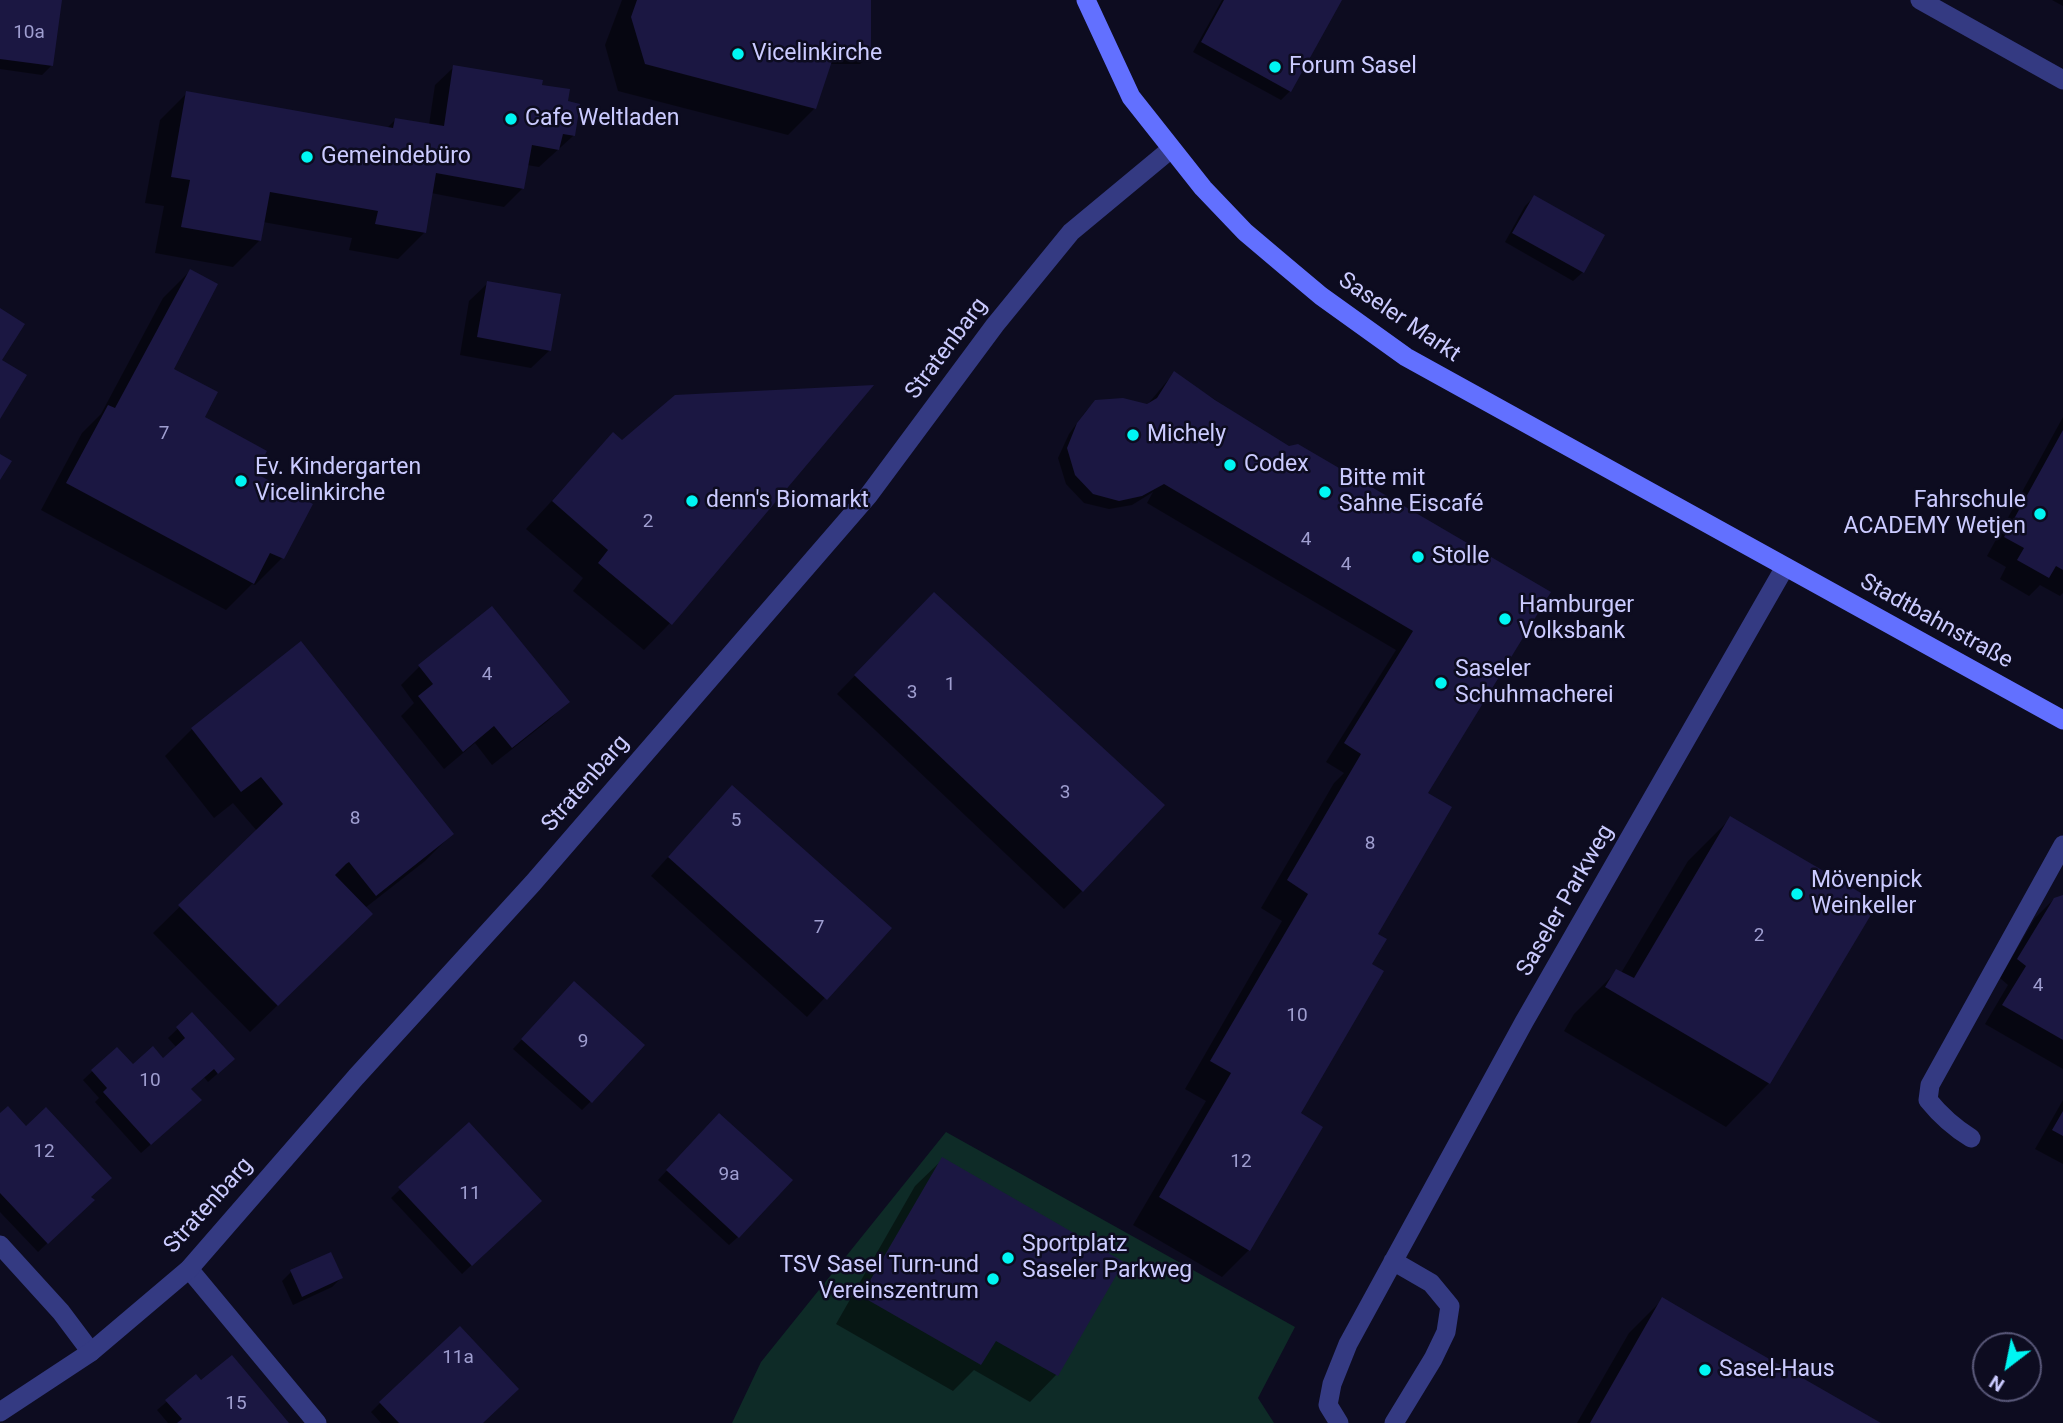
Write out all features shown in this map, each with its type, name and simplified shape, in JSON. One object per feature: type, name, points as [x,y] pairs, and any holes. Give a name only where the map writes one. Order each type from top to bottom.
[{"type":"main road","name":"Saseler Markt","points":[[1086,0],[1131,97],[1171,149],[1245,232],[1321,296],[1406,358],[1785,567]]},
{"type":"main road","name":"Stadtbahnstraße","points":[[1785,567],[2063,720]]},
{"type":"street","points":[[1920,0],[2063,80]]},
{"type":"street","name":"Stratenbarg","points":[[0,1412],[91,1352],[189,1269],[356,1077],[533,883],[868,496],[995,325],[1071,232],[1171,149]]},
{"type":"street","name":"Saseler Parkweg","points":[[1339,1423],[1328,1405],[1332,1384],[1348,1344],[1524,1022],[1785,567]]},
{"type":"street","points":[[1971,1138],[1952,1127],[1928,1100],[1930,1085],[2063,845]]},
{"type":"street","points":[[0,1245],[61,1312],[91,1352]]},
{"type":"street","points":[[1393,1261],[1431,1283],[1450,1306],[1446,1332],[1433,1359],[1394,1423]]},
{"type":"street","points":[[189,1269],[317,1423]]},
{"type":"green space","name":"Sportplatz Saseler Parkweg","points":[[946,1132],[1295,1327],[1258,1398],[1274,1423],[732,1423],[761,1362]]},
{"type":"building","points":[[0,0],[62,0],[53,66],[0,59]]},
{"type":"building","name":"Vicelinkirche","points":[[637,0],[871,0],[871,55],[834,55],[816,109],[645,64],[631,17]]},
{"type":"building","name":"Forum Sasel","points":[[1224,0],[1342,0],[1291,92],[1201,42]]},
{"type":"building","name":"Gemeindebüro","points":[[453,65],[543,80],[542,85],[570,89],[568,101],[580,104],[575,136],[563,134],[559,150],[532,145],[524,189],[436,173],[426,233],[375,224],[378,211],[270,192],[261,241],[181,227],[190,180],[171,177],[186,91],[393,128],[395,118],[444,126]]},
{"type":"building","points":[[1534,195],[1605,235],[1584,273],[1512,233]]},
{"type":"building","points":[[190,269],[218,284],[174,369],[218,392],[205,417],[267,451],[255,473],[313,504],[284,559],[270,553],[254,584],[66,483],[108,405],[115,408]]},
{"type":"building","points":[[487,281],[561,294],[551,351],[477,337]]},
{"type":"building","points":[[0,308],[25,324],[2,360],[27,375],[0,419]]},
{"type":"building","points":[[1174,371],[1289,446],[1298,444],[1551,592],[1428,793],[1452,807],[1378,934],[1387,939],[1372,964],[1384,971],[1301,1113],[1323,1127],[1250,1251],[1159,1197],[1231,1073],[1210,1061],[1308,894],[1287,880],[1361,754],[1344,743],[1413,631],[1164,484],[1142,496],[1119,501],[1093,494],[1075,475],[1067,448],[1077,423],[1095,400],[1123,398],[1147,404],[1157,398]]},
{"type":"building","points":[[874,385],[672,625],[598,563],[608,550],[552,501],[613,432],[622,440],[675,395]]},
{"type":"building","name":"Fahrschule ACADEMY Wetjen","points":[[2063,430],[2063,570],[2056,566],[2049,578],[2017,560],[2024,548],[2004,537]]},
{"type":"building","points":[[0,454],[12,461],[0,480]]},
{"type":"building","points":[[934,592],[1165,805],[1083,892],[854,675]]},
{"type":"building","points":[[492,606],[570,702],[512,748],[494,726],[463,752],[418,696],[433,684],[418,665]]},
{"type":"building","points":[[301,641],[454,834],[376,896],[349,862],[346,864],[335,875],[373,914],[278,1006],[178,905],[283,804],[261,777],[241,792],[191,728]]},
{"type":"building","points":[[732,785],[892,928],[827,1000],[668,857]]},
{"type":"building","points":[[1730,816],[1878,903],[1770,1084],[1605,987],[1616,969],[1634,978]]},
{"type":"building","points":[[2063,895],[2063,1040],[2002,1005],[2026,966],[2017,959],[2054,898]]},
{"type":"building","points":[[574,981],[645,1045],[592,1103],[521,1039]]},
{"type":"building","points":[[192,1012],[235,1059],[218,1074],[214,1069],[191,1089],[202,1100],[151,1145],[103,1092],[107,1088],[91,1070],[117,1047],[133,1064],[153,1046],[163,1058],[185,1038],[176,1027]]},
{"type":"building","points":[[8,1106],[26,1126],[46,1107],[112,1178],[91,1197],[95,1200],[48,1244],[0,1193],[0,1113]]},
{"type":"building","points":[[2063,1111],[2063,1136],[2052,1130]]},
{"type":"building","points":[[719,1113],[793,1180],[739,1238],[666,1170]]},
{"type":"building","points":[[469,1122],[542,1201],[472,1266],[398,1187]]},
{"type":"building","name":"TSV Sasel Turn-und Vereinszentrum","points":[[942,1157],[1124,1262],[1058,1376],[996,1341],[981,1365],[861,1296]]},
{"type":"building","points":[[331,1252],[343,1278],[302,1297],[290,1270]]},
{"type":"building","name":"Sasel-Haus","points":[[1662,1297],[1696,1317],[1881,1423],[1590,1423]]},
{"type":"building","points":[[460,1326],[519,1389],[483,1423],[399,1423],[379,1402]]},
{"type":"building","points":[[232,1355],[289,1423],[177,1423],[182,1419],[165,1400],[196,1374],[201,1380]]},
{"type":"place","name":"Vicelinkirche","points":[[738,54]]},
{"type":"place","name":"Forum Sasel","points":[[1275,67]]},
{"type":"place","name":"Cafe Weltladen","points":[[511,119]]},
{"type":"place","name":"Gemeindebüro","points":[[307,157]]},
{"type":"place","name":"Michely","points":[[1133,435]]},
{"type":"place","name":"Codex","points":[[1230,465]]},
{"type":"place","name":"Ev. Kindergarten Vicelinkirche","points":[[241,481]]},
{"type":"place","name":"Bitte mit Sahne Eiscafé","points":[[1325,492]]},
{"type":"place","name":"denn's Biomarkt","points":[[692,501]]},
{"type":"place","name":"Fahrschule ACADEMY Wetjen","points":[[2040,514]]},
{"type":"place","name":"Stolle","points":[[1418,557]]},
{"type":"place","name":"Hamburger Volksbank","points":[[1505,619]]},
{"type":"place","name":"Saseler Schuhmacherei","points":[[1441,683]]},
{"type":"place","name":"Mövenpick Weinkeller","points":[[1797,894]]},
{"type":"place","name":"Sportplatz Saseler Parkweg","points":[[1008,1258]]},
{"type":"place","name":"TSV Sasel Turn-und Vereinszentrum","points":[[993,1279]]},
{"type":"place","name":"Sasel-Haus","points":[[1705,1370]]}]
